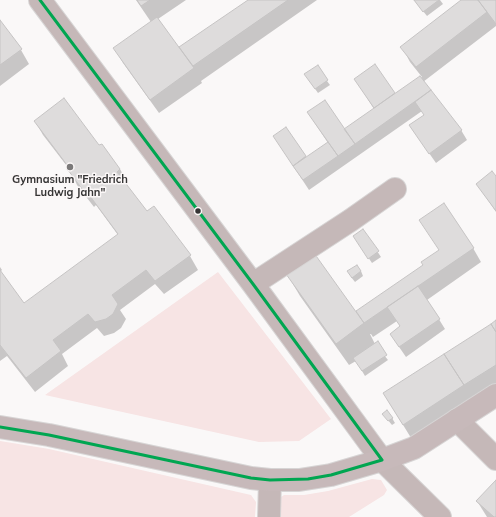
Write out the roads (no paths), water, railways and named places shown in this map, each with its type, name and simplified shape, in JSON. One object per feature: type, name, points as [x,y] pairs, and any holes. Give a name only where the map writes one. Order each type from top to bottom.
[{"type":"main road","points":[[0,427],[48,435],[251,478],[270,480],[308,479],[331,475],[382,460],[414,448],[496,395]]},
{"type":"street","points":[[40,0],[253,284],[382,460],[440,517]]},
{"type":"street","points":[[253,284],[351,220],[395,189]]},
{"type":"street","points":[[457,420],[496,459]]},
{"type":"street","points":[[269,517],[270,480]]},
{"type":"place","name":"Gymnasium \"Friedrich Ludwig Jahn\"","points":[[70,167]]}]
